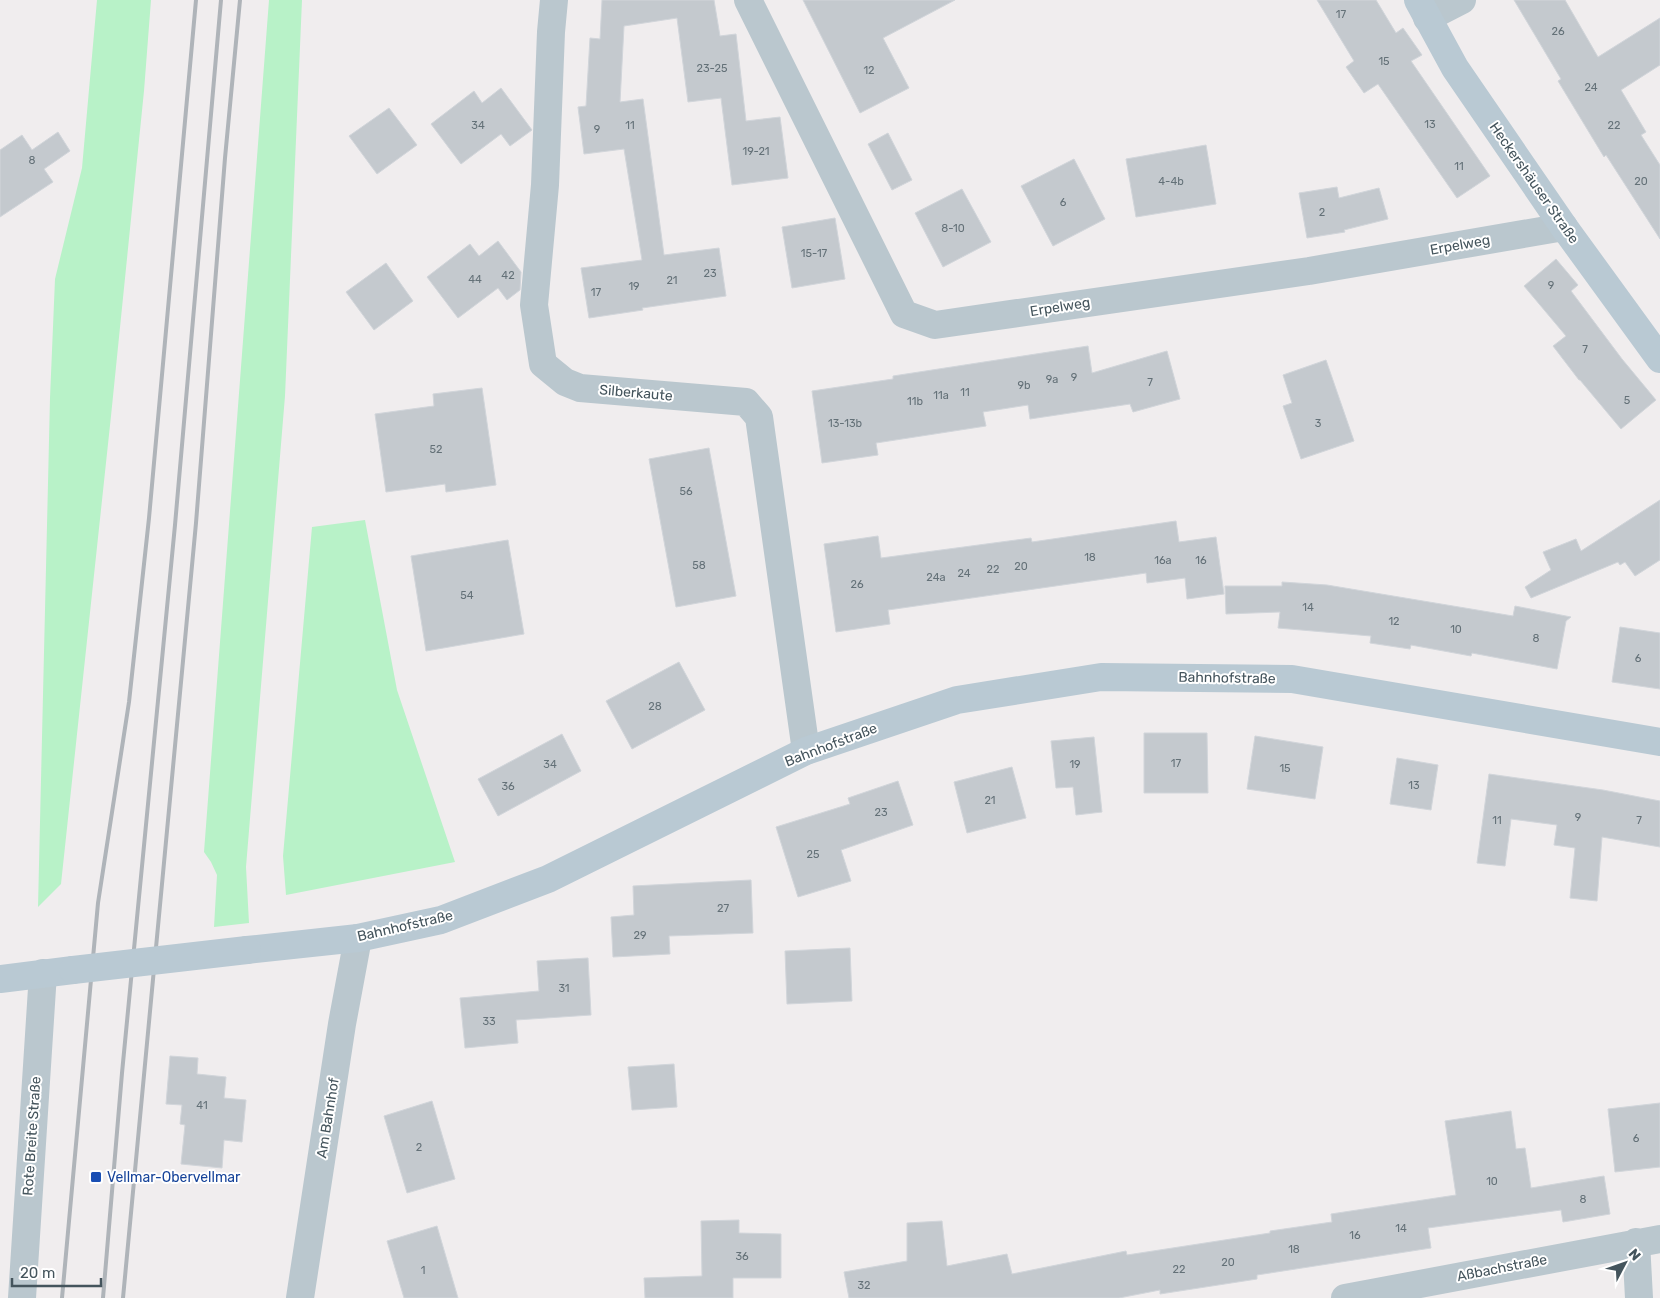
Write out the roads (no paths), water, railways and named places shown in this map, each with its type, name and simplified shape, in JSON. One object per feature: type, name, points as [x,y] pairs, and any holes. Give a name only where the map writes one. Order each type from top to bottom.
[{"type":"main road","name":"Heckershäuser Straße","points":[[1422,9],[1455,68],[1564,227],[1660,359]]},
{"type":"main road","name":"Bahnhofstraße","points":[[0,979],[358,938],[442,920],[548,879],[806,751],[957,700],[1101,677],[1292,678],[1660,742]]},
{"type":"street","name":"Silberkaute","points":[[554,0],[545,185],[534,305],[543,364],[565,382],[580,388],[746,402],[759,417],[806,751]]},
{"type":"street","name":"Erpelweg","points":[[748,0],[904,314],[935,325],[1003,317],[1091,302],[1310,272],[1564,227]]},
{"type":"street","points":[[1422,9],[1462,0]]},
{"type":"street","name":"Am Bahnhof","points":[[300,1298],[342,1024],[358,938]]},
{"type":"street","name":"Rote Breite Straße","points":[[22,1298],[43,974]]},
{"type":"street","points":[[1639,1298],[1648,1241]]},
{"type":"street","name":"Aßbachstraße","points":[[1345,1298],[1648,1241]]},
{"type":"railway","points":[[62,1298],[98,903],[129,702],[149,518],[196,0]]},
{"type":"railway","points":[[103,1298],[122,1073],[175,525],[221,0]]},
{"type":"railway","points":[[123,1298],[196,523],[225,158],[240,0]]},
{"type":"place","name":"Vellmar-Obervellmar","points":[[96,1177]]}]
